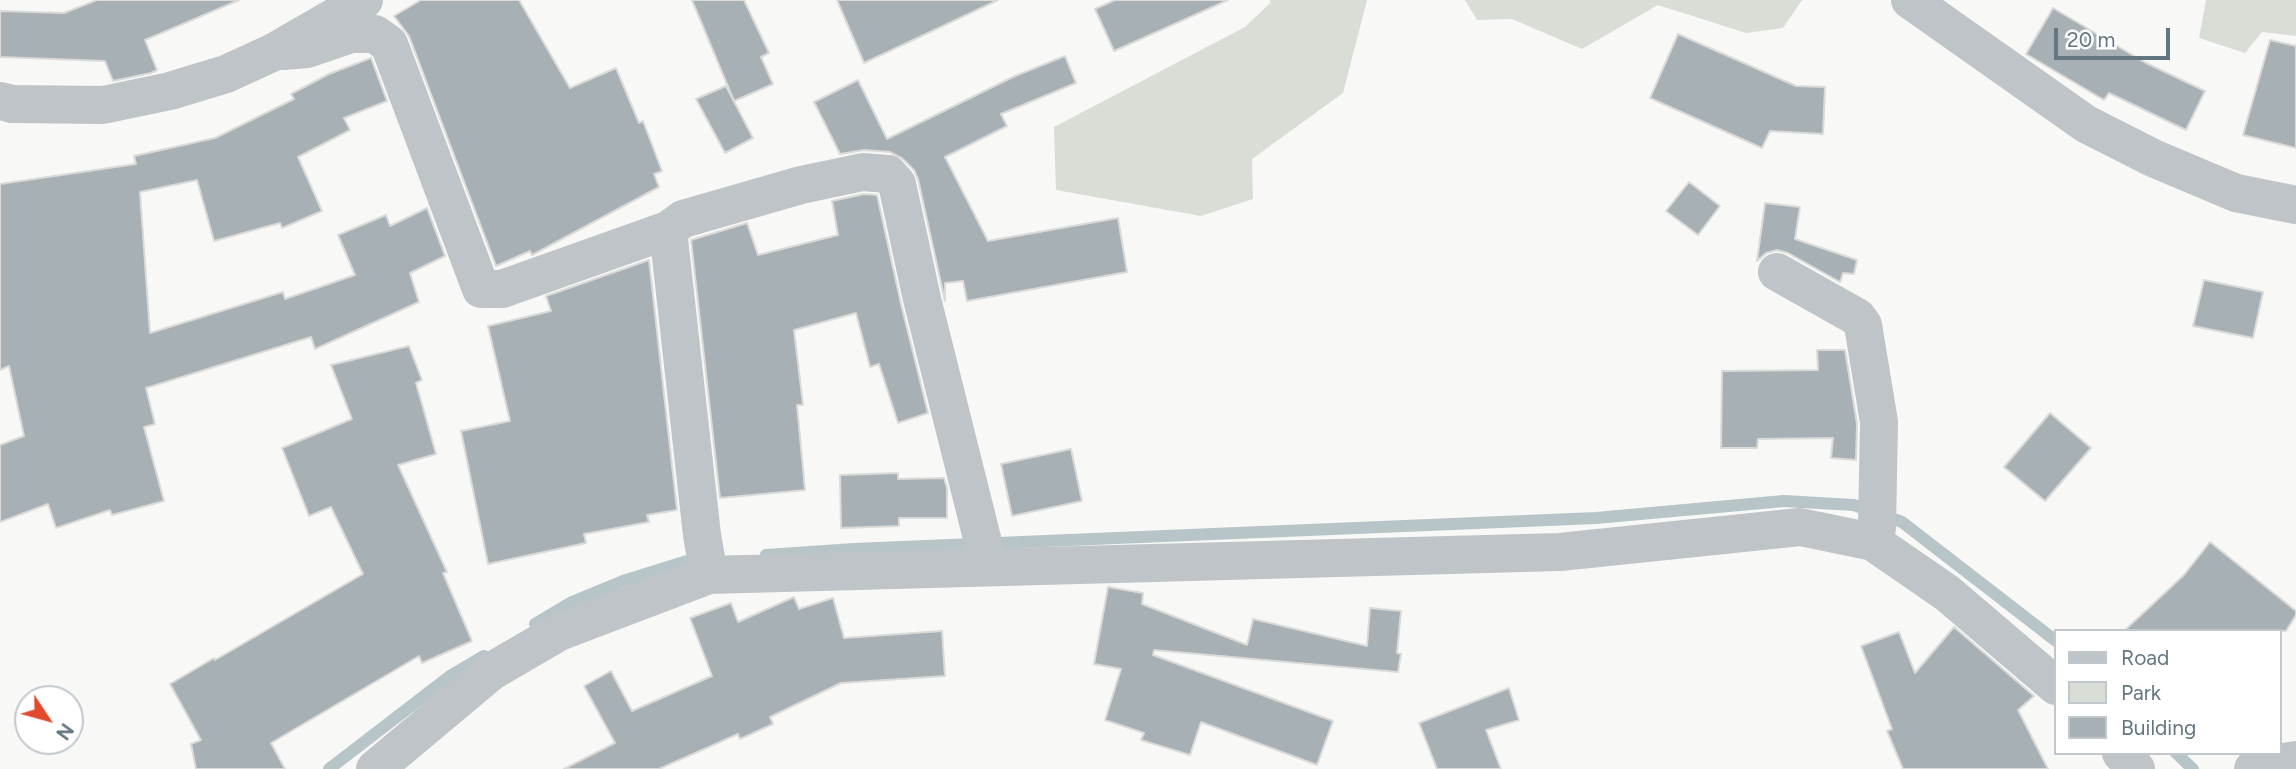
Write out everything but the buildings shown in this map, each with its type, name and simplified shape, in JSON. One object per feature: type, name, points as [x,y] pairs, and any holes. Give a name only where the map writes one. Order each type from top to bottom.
[{"type":"street","points":[[0,101],[12,104],[103,105],[170,91],[226,74],[274,52],[364,0]]},
{"type":"street","points":[[1910,0],[2087,124],[2153,158],[2236,193],[2296,205]]},
{"type":"street","points":[[274,52],[307,49],[351,34],[374,34],[389,44],[481,289],[502,289],[668,230],[684,219],[801,185],[863,172],[888,174],[897,184],[922,299],[985,546]]},
{"type":"street","points":[[668,230],[707,558]]},
{"type":"street","points":[[1777,272],[1857,317],[1863,325],[1879,422],[1876,524]]},
{"type":"street","points":[[375,769],[492,671],[559,632],[707,558],[985,546],[1560,552],[1800,527],[1876,524],[1947,593],[2054,684]]},
{"type":"street","points":[[2123,755],[2136,769]]},
{"type":"street","points":[[2253,769],[2296,760]]},
{"type":"green space","points":[[1270,0],[1367,0],[1343,93],[1252,159],[1253,199],[1201,216],[1056,190],[1054,127],[1245,27]]},
{"type":"green space","points":[[1465,0],[1802,0],[1783,28],[1746,33],[1658,5],[1582,49],[1512,19],[1477,20]]},
{"type":"green space","points":[[2206,0],[2296,0],[2296,36],[2262,32],[2245,53],[2199,38]]},
{"type":"waterway","points":[[766,555],[1596,518],[1784,501],[1854,505],[1902,522],[2054,639]]},
{"type":"waterway","points":[[535,624],[572,602],[623,581],[687,561],[703,559]]},
{"type":"waterway","points":[[329,769],[450,676],[484,656]]},
{"type":"waterway","points":[[2178,755],[2193,769]]}]
